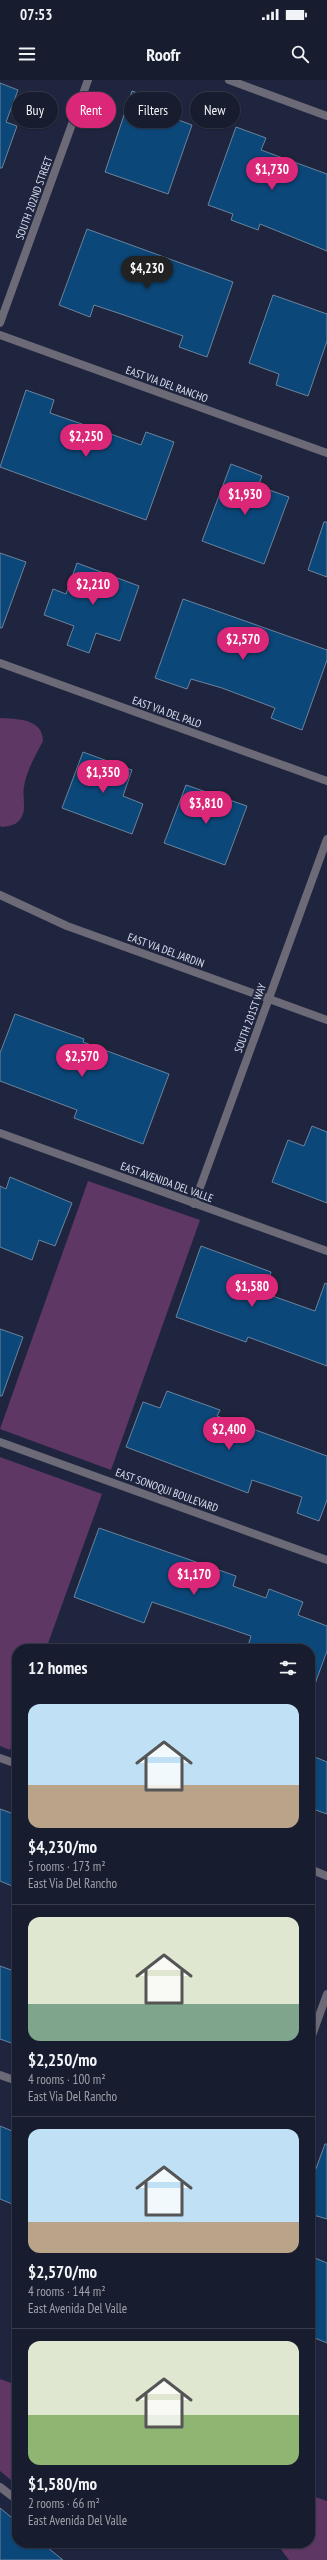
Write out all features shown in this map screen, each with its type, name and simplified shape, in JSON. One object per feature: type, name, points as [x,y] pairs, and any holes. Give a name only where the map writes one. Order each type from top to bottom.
[{"type":"street","name":"SOUTH 202ND STREET","points":[[0,323],[88,80]]},
{"type":"street","points":[[229,80],[327,116]]},
{"type":"street","name":"EAST VIA DEL RANCHO","points":[[0,335],[327,453]]},
{"type":"street","name":"EAST VIA DEL PALO","points":[[0,663],[327,781]]},
{"type":"street","name":"SOUTH 201ST WAY","points":[[194,1204],[327,839]]},
{"type":"street","name":"EAST VIA DEL JARDIN","points":[[0,895],[67,926],[327,1020]]},
{"type":"street","name":"EAST AVENIDA DEL VALLE","points":[[0,1134],[327,1251]]},
{"type":"street","name":"EAST SONOQUI BOULEVARD","points":[[0,1442],[327,1560]]},
{"type":"street","points":[[0,1758],[12,1762]]},
{"type":"street","points":[[315,1872],[327,1876]]},
{"type":"street","points":[[315,2027],[327,1994]]},
{"type":"street","points":[[0,2075],[12,2079]]},
{"type":"street","points":[[0,2487],[12,2496]]},
{"type":"shaded area","points":[[0,718],[28,721],[34,724],[42,733],[43,741],[25,781],[23,814],[15,824],[2,827],[0,826]]},
{"type":"shaded area","points":[[88,1181],[200,1220],[111,1470],[0,1429]]},
{"type":"shaded area","points":[[0,1457],[102,1494],[48,1644],[12,1644],[12,1745],[10,1750],[0,1746]]},
{"type":"shaded area","points":[[0,2379],[12,2383],[12,2481],[0,2471]]},
{"type":"shaded area","points":[[315,2497],[327,2501],[327,2560],[289,2560],[280,2548],[315,2548]]},
{"type":"building","points":[[0,83],[18,90],[17,92],[12,92],[12,106],[6,122],[12,124],[12,128],[16,128],[2,168],[0,168]]},
{"type":"building","points":[[124,115],[124,128],[182,128],[182,121],[190,124],[191,128],[168,194],[105,172]]},
{"type":"building","points":[[236,128],[266,138],[261,150],[327,174],[327,251],[260,224],[258,230],[231,220],[233,214],[208,205]]},
{"type":"building","points":[[87,229],[233,282],[207,357],[179,347],[183,336],[124,315],[94,305],[90,317],[59,305]]},
{"type":"building","points":[[273,295],[327,314],[327,341],[308,396],[276,385],[279,374],[249,363]]},
{"type":"building","points":[[26,390],[54,400],[50,413],[141,445],[146,432],[174,442],[146,520],[0,467]]},
{"type":"building","points":[[231,464],[262,476],[258,486],[289,497],[264,564],[202,541]]},
{"type":"building","points":[[324,522],[327,522],[327,577],[308,570]]},
{"type":"building","points":[[0,553],[26,562],[2,628],[0,628]]},
{"type":"building","points":[[77,563],[139,586],[120,641],[96,633],[89,653],[67,645],[74,626],[44,615],[53,589],[66,594]]},
{"type":"building","points":[[183,599],[327,650],[327,660],[302,730],[271,718],[275,708],[222,688],[191,679],[187,689],[155,678]]},
{"type":"building","points":[[83,752],[132,770],[123,796],[143,804],[132,834],[62,808]]},
{"type":"building","points":[[186,785],[247,806],[225,865],[164,843]]},
{"type":"building","points":[[15,1014],[84,1039],[83,1042],[169,1074],[143,1144],[74,1118],[77,1110],[0,1081],[0,1053]]},
{"type":"building","points":[[312,1126],[327,1132],[327,1203],[272,1182],[288,1140],[304,1146]]},
{"type":"building","points":[[10,1177],[72,1203],[55,1246],[39,1240],[32,1260],[0,1247],[0,1186],[6,1189]]},
{"type":"building","points":[[201,1246],[271,1272],[264,1293],[315,1311],[325,1283],[327,1284],[327,1366],[248,1337],[246,1342],[176,1317]]},
{"type":"building","points":[[0,1329],[23,1337],[2,1396],[0,1396]]},
{"type":"building","points":[[167,1391],[220,1410],[217,1416],[327,1456],[327,1500],[319,1521],[297,1513],[302,1497],[252,1480],[248,1493],[126,1447],[143,1402],[160,1408]]},
{"type":"building","points":[[99,1528],[236,1576],[233,1586],[266,1598],[269,1589],[303,1602],[298,1615],[327,1626],[327,1651],[315,1684],[315,1644],[249,1644],[251,1636],[152,1602],[144,1623],[74,1597]]},
{"type":"building","points":[[315,1757],[327,1762],[327,1814],[315,1810]]},
{"type":"building","points":[[0,1809],[12,1813],[12,1886],[0,1881]]},
{"type":"building","points":[[0,1966],[12,1970],[12,2043],[0,2039]]},
{"type":"building","points":[[0,2126],[12,2131],[12,2204],[0,2199]]},
{"type":"building","points":[[325,2144],[327,2144],[327,2219],[315,2215],[315,2171]]},
{"type":"building","points":[[315,2258],[327,2263],[327,2343],[315,2338]]},
{"type":"building","points":[[0,2508],[12,2518],[12,2548],[48,2548],[63,2560],[0,2560]]}]
